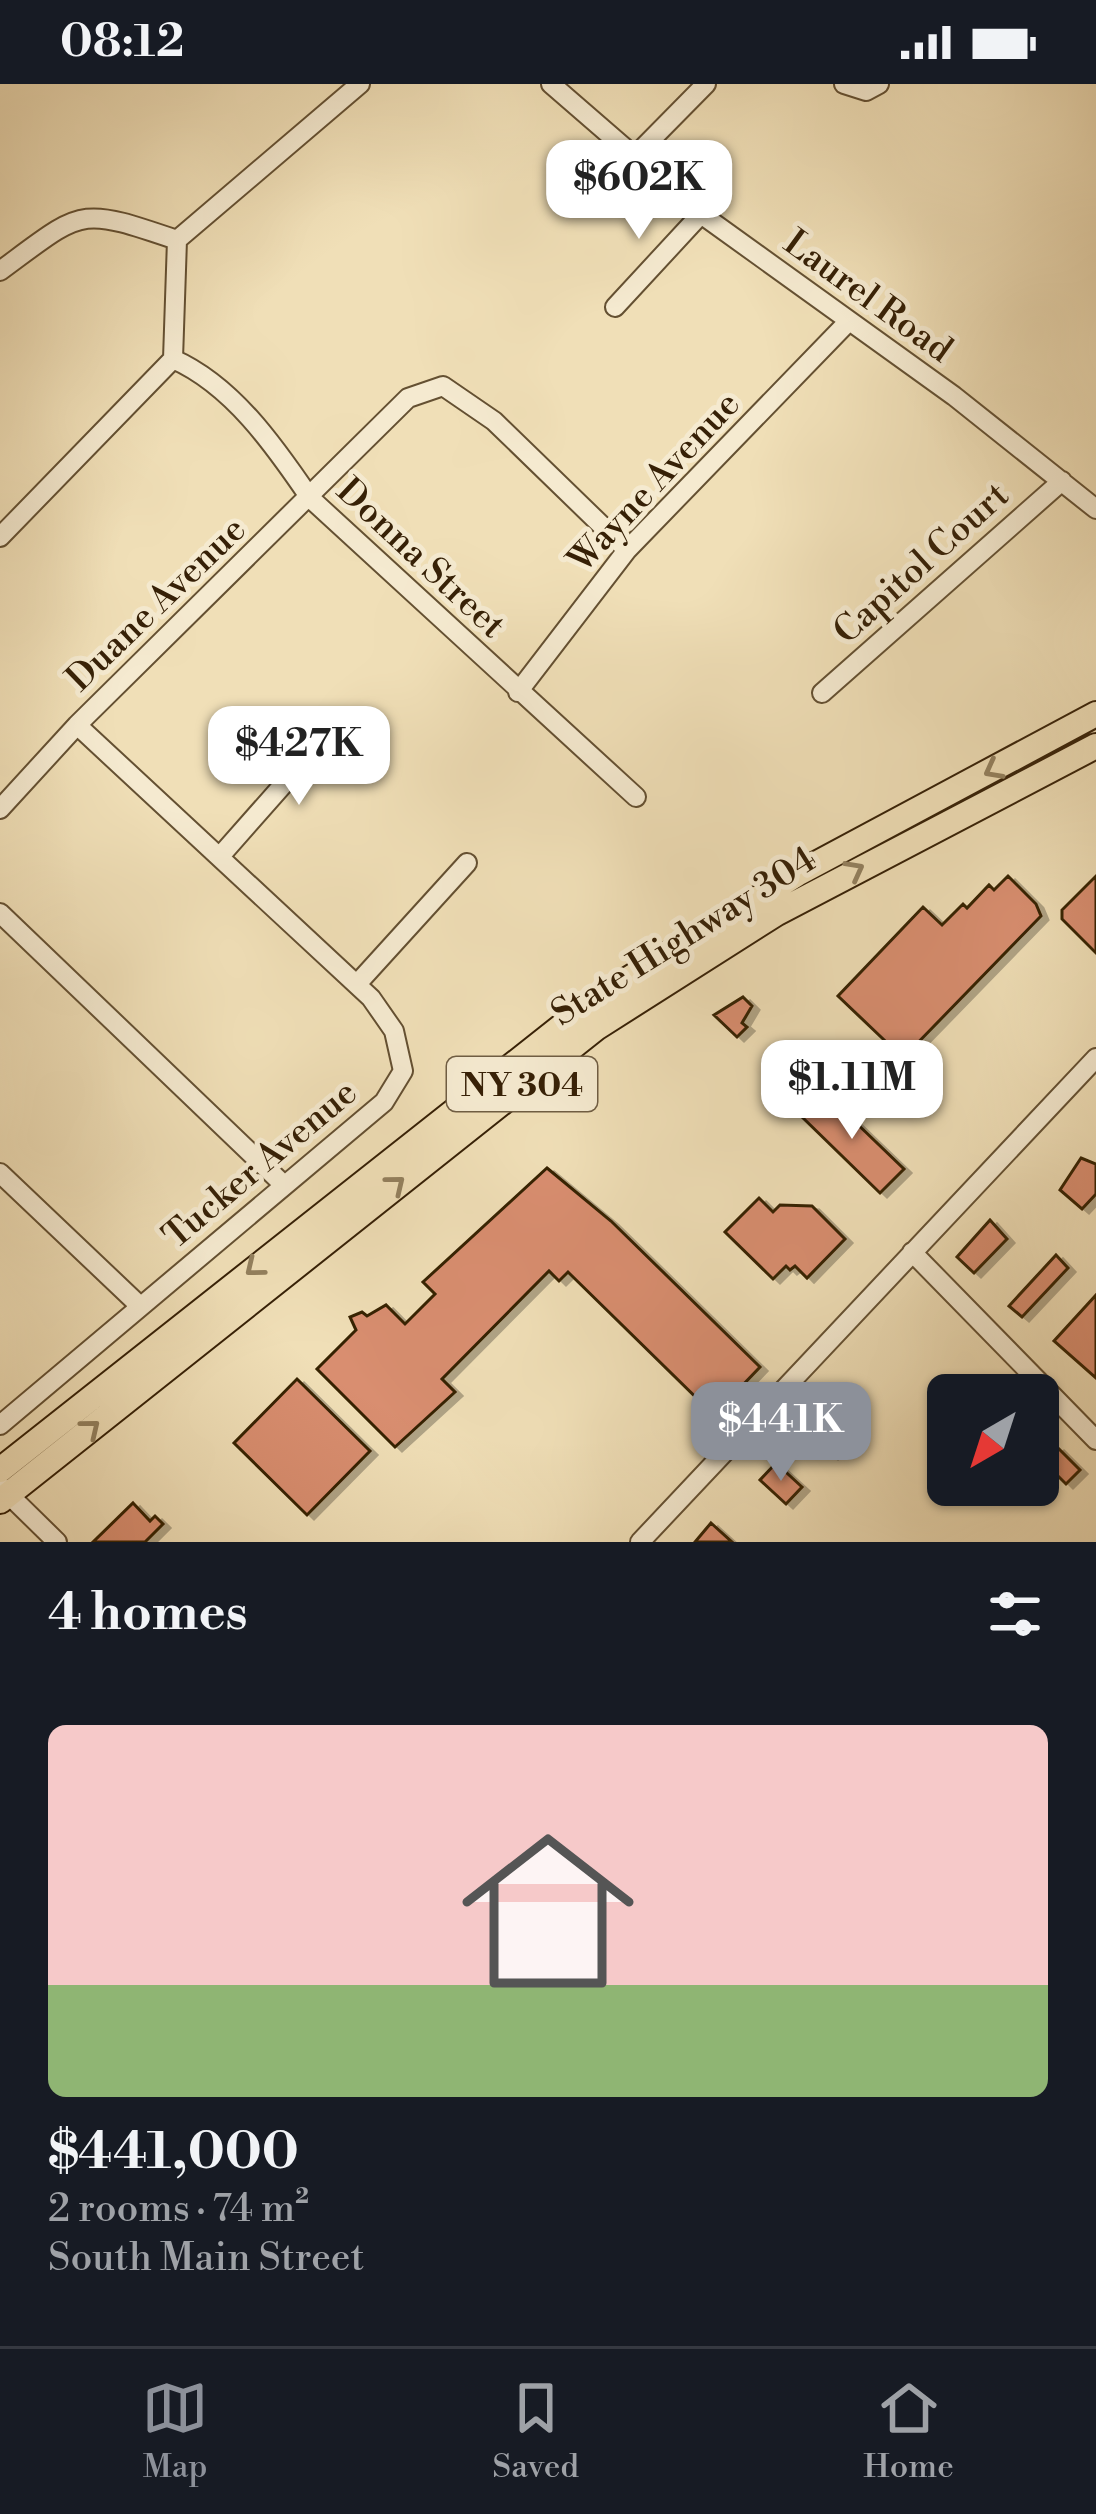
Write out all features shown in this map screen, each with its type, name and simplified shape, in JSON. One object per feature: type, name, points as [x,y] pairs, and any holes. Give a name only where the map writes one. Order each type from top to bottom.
[{"type":"main road","name":"State Highway 304","points":[[2,1488],[595,1000],[757,897],[1096,714]]},
{"type":"main road","name":"State Highway 304","points":[[2,1488],[616,1015],[787,907],[1096,746]]},
{"type":"street","points":[[0,537],[173,359],[177,240],[360,84]]},
{"type":"street","name":"Laurel Road","points":[[551,84],[701,214],[954,396],[1096,509]]},
{"type":"street","points":[[635,157],[706,84]]},
{"type":"street","points":[[844,84],[866,91],[879,84]]},
{"type":"street","points":[[0,271],[72,217],[100,214],[177,240]]},
{"type":"street","points":[[615,307],[701,214]]},
{"type":"street","name":"Wayne Avenue","points":[[518,692],[627,550],[847,323]]},
{"type":"street","name":"Donna Street","points":[[173,359],[206,373],[282,458],[310,498],[636,797]]},
{"type":"street","name":"Duane Avenue","points":[[0,809],[77,725],[408,398],[443,386],[494,421],[627,550]]},
{"type":"street","name":"Capitol Court","points":[[823,693],[1062,481]]},
{"type":"street","name":"Tucker Avenue","points":[[0,1425],[384,1102],[401,1078],[404,1063],[394,1030],[357,984],[222,854],[77,725]]},
{"type":"street","points":[[222,854],[335,726]]},
{"type":"street","points":[[357,984],[467,863]]},
{"type":"street","points":[[0,914],[284,1184]]},
{"type":"street","points":[[640,1542],[1096,1058]]},
{"type":"street","points":[[0,1173],[140,1306]]},
{"type":"street","points":[[912,1252],[1096,1440]]},
{"type":"street","points":[[2,1488],[57,1542]]},
{"type":"building","points":[[1008,876],[1036,904],[1041,916],[903,1058],[838,996],[923,907],[942,925],[963,904],[967,908],[989,885],[994,890]]},
{"type":"building","points":[[1096,876],[1096,953],[1062,919],[1062,910]]},
{"type":"building","points":[[743,997],[752,1006],[742,1023],[747,1027],[737,1037],[714,1015]]},
{"type":"building","points":[[823,1091],[904,1169],[880,1193],[800,1115]]},
{"type":"building","points":[[1081,1158],[1096,1164],[1096,1194],[1082,1209],[1060,1190]]},
{"type":"building","points":[[547,1168],[611,1221],[760,1367],[714,1415],[568,1272],[559,1281],[549,1271],[442,1379],[455,1392],[395,1447],[317,1369],[356,1330],[350,1317],[362,1312],[367,1316],[386,1305],[405,1324],[435,1294],[423,1282]]},
{"type":"building","points":[[759,1198],[773,1212],[780,1205],[812,1206],[845,1239],[807,1278],[795,1266],[790,1270],[786,1266],[773,1279],[725,1232]]},
{"type":"building","points":[[990,1220],[1007,1239],[974,1273],[957,1257]]},
{"type":"building","points":[[1056,1255],[1068,1268],[1022,1317],[1009,1306]]},
{"type":"building","points":[[1096,1295],[1096,1378],[1054,1341]]},
{"type":"building","points":[[297,1379],[370,1451],[307,1515],[234,1443]]},
{"type":"building","points":[[824,1386],[860,1425],[831,1455],[818,1443],[830,1431],[804,1407]]},
{"type":"building","points":[[1059,1449],[1080,1470],[1066,1484],[1059,1477]]},
{"type":"building","points":[[776,1463],[802,1487],[786,1504],[760,1480]]},
{"type":"building","points":[[133,1503],[150,1521],[155,1516],[163,1524],[145,1542],[93,1542]]},
{"type":"building","points":[[711,1523],[732,1542],[695,1542]]}]
